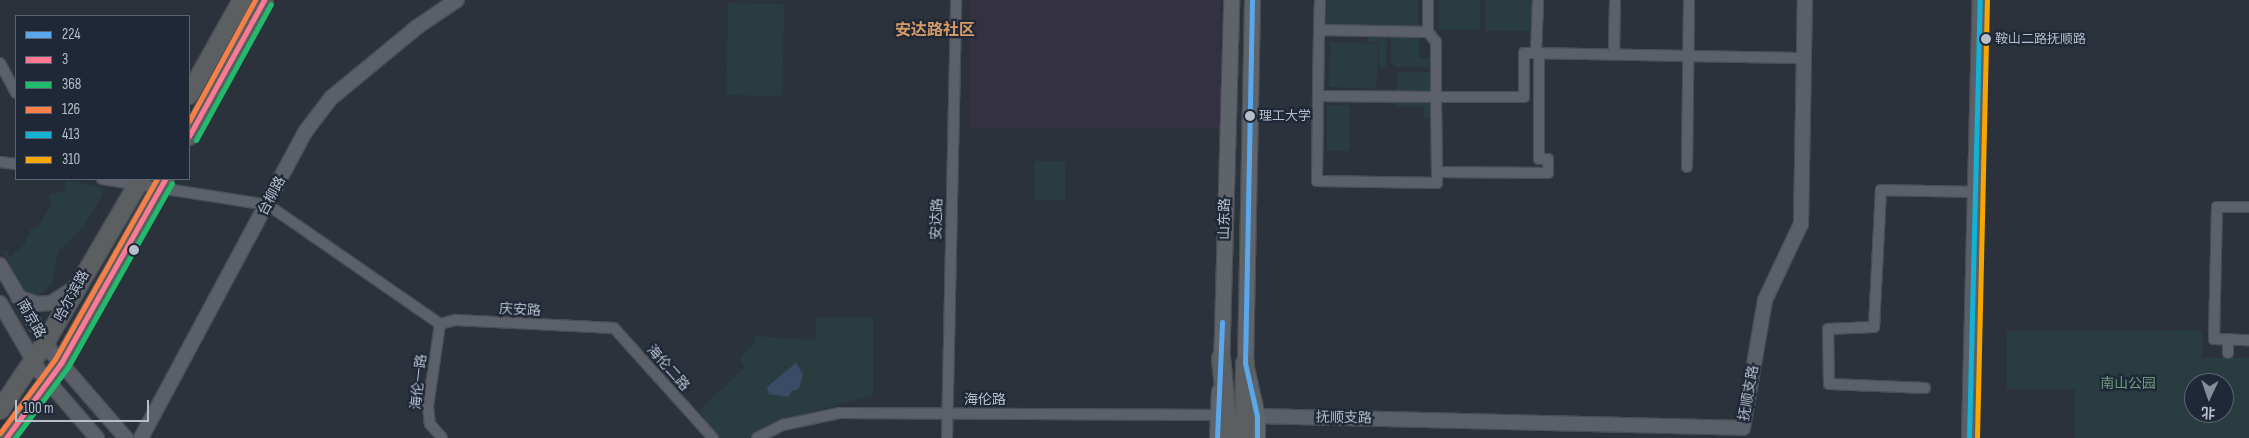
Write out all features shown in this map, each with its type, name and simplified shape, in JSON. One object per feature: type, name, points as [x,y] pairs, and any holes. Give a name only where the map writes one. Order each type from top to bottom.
[{"type":"highway","points":[[190,93],[242,0]]},
{"type":"highway","points":[[190,134],[264,0]]},
{"type":"highway","name":"哈尔滨路","points":[[0,410],[45,343],[139,182]]},
{"type":"highway","name":"哈尔滨路","points":[[6,438],[49,382],[163,183]]},
{"type":"highway","points":[[1221,358],[1229,438]]},
{"type":"highway","points":[[1244,438],[1245,363]]},
{"type":"main road","name":"山东路","points":[[1217,438],[1221,358],[1230,0]]},
{"type":"main road","name":"山东路","points":[[1252,0],[1245,363],[1257,416],[1257,438]]},
{"type":"street","name":"台柳路","points":[[141,438],[268,205],[305,132],[331,98],[417,27],[457,0]]},
{"type":"street","name":"安达路","points":[[947,438],[956,0]]},
{"type":"street","points":[[1320,0],[1317,181],[1437,183],[1436,42],[1428,32],[1428,0]]},
{"type":"street","points":[[1437,172],[1548,173],[1548,159],[1539,159],[1538,0]]},
{"type":"street","points":[[1687,167],[1686,56],[1689,0]]},
{"type":"street","name":"抚顺支路","points":[[1257,416],[1743,428],[1765,300],[1801,224],[1805,0]]},
{"type":"street","points":[[1969,438],[1980,0]]},
{"type":"street","points":[[1614,54],[1615,1]]},
{"type":"street","points":[[1320,30],[1428,32]]},
{"type":"street","points":[[1318,96],[1524,97],[1524,53],[1804,58]]},
{"type":"street","points":[[0,63],[15,91]]},
{"type":"street","points":[[0,162],[15,164]]},
{"type":"street","points":[[114,180],[163,183],[268,205],[440,324]]},
{"type":"street","points":[[1925,388],[1829,384],[1828,329],[1874,327],[1881,190],[1975,192]]},
{"type":"street","points":[[2249,207],[2217,206],[2214,339],[2249,340]]},
{"type":"street","name":"南京路","points":[[0,265],[45,343],[60,363],[126,438]]},
{"type":"street","points":[[18,297],[37,304],[51,303],[76,287]]},
{"type":"street","name":"南京路","points":[[0,303],[33,362],[97,438]]},
{"type":"street","name":"庆安路","points":[[440,324],[455,320],[598,327]]},
{"type":"street","name":"海伦一路","points":[[440,324],[428,406],[430,424],[442,438]]},
{"type":"street","name":"海伦二路","points":[[598,327],[614,328],[712,438]]},
{"type":"street","points":[[2228,339],[2228,353]]},
{"type":"street","name":"海伦路","points":[[757,438],[783,425],[832,414],[1217,415]]},
{"type":"shaded area","points":[[970,0],[1220,0],[1220,128],[970,128]]},
{"type":"green space","points":[[1327,0],[1418,0],[1418,27],[1327,27]]},
{"type":"green space","points":[[1439,0],[1480,0],[1480,30],[1439,30]]},
{"type":"green space","points":[[1486,0],[1532,0],[1532,31],[1486,31]]},
{"type":"green space","points":[[728,3],[784,4],[782,96],[726,95]]},
{"type":"green space","points":[[1367,36],[1387,36],[1386,67],[1379,67],[1379,43],[1367,42]]},
{"type":"green space","points":[[1391,37],[1419,37],[1419,58],[1435,59],[1435,67],[1395,67],[1391,62]]},
{"type":"green space","points":[[1330,42],[1378,44],[1376,89],[1328,87]]},
{"type":"green space","points":[[1397,72],[1435,72],[1435,94],[1397,94]]},
{"type":"green space","points":[[1396,100],[1432,100],[1432,118],[1424,118],[1424,107],[1396,107]]},
{"type":"green space","points":[[1327,105],[1349,105],[1349,151],[1327,151]]},
{"type":"green space","points":[[1034,161],[1065,161],[1065,200],[1034,200]]},
{"type":"green space","points":[[66,180],[100,187],[103,194],[84,226],[58,252],[52,284],[37,297],[24,290],[3,251],[6,249],[10,257],[24,245],[31,229],[38,227],[50,207],[50,195],[64,191]]},
{"type":"green space","points":[[817,317],[873,318],[873,395],[800,415],[749,438],[719,438],[699,411],[745,367],[740,358],[754,343],[754,336],[815,340]]},
{"type":"green space","name":"南山公园","points":[[2202,330],[2202,358],[2249,358],[2249,438],[2075,438],[2074,389],[2007,389],[2007,331]]},
{"type":"water","points":[[796,363],[803,374],[799,389],[792,391],[788,397],[769,394],[767,387]]},
{"type":"transit line","name":"126","points":[[190,119],[255,0]]},
{"type":"transit line","name":"3","points":[[190,134],[264,0]]},
{"type":"transit line","name":"224","points":[[1252,0],[1245,363],[1257,416],[1257,438]]},
{"type":"transit line","name":"413","points":[[1969,438],[1980,0]]},
{"type":"transit line","name":"310","points":[[1977,438],[1987,0]]},
{"type":"transit line","name":"368","points":[[196,140],[271,4]]},
{"type":"transit line","name":"126","points":[[0,433],[55,359],[156,180]]},
{"type":"transit line","name":"3","points":[[6,438],[61,363],[164,180]]},
{"type":"transit line","name":"368","points":[[15,438],[68,367],[172,183]]},
{"type":"transit line","name":"224","points":[[1217,438],[1222,322]]},
{"type":"place","name":"鞍山二路抚顺路","points":[[1986,39]]},
{"type":"place","name":"理工大学","points":[[1250,116]]},
{"type":"district","name":"安达路社区","points":[[935,31]]}]
